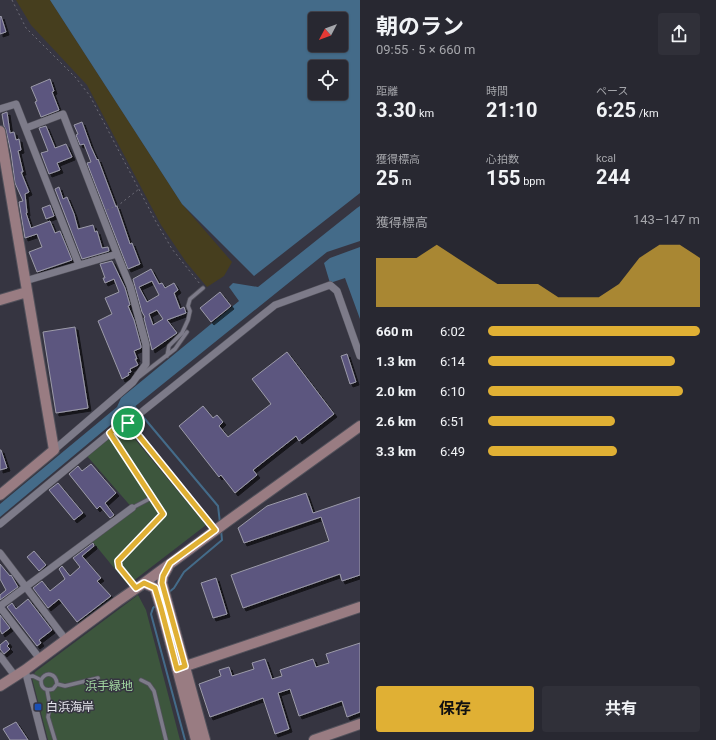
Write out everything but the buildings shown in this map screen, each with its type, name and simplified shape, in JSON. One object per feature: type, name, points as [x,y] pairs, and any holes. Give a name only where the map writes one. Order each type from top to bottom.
[{"type":"street","points":[[0,109],[16,104],[79,265]]},
{"type":"street","points":[[0,495],[134,382],[146,364],[146,345],[130,286],[116,254],[63,114],[26,128]]},
{"type":"street","points":[[0,131],[54,450]]},
{"type":"street","points":[[0,293],[26,286],[79,265],[116,254]]},
{"type":"street","points":[[128,423],[275,305],[330,285],[337,291],[360,356]]},
{"type":"street","points":[[0,300],[26,286]]},
{"type":"street","points":[[0,524],[126,420],[215,530]]},
{"type":"street","points":[[0,686],[16,676],[26,673],[40,659],[228,520],[360,426]]},
{"type":"street","points":[[40,659],[0,606],[132,508]]},
{"type":"street","points":[[0,553],[66,640]]},
{"type":"street","points":[[158,586],[170,563]]},
{"type":"street","points":[[153,576],[165,605],[181,668],[196,740]]},
{"type":"street","points":[[140,586],[158,586]]},
{"type":"street","points":[[181,668],[360,606]]},
{"type":"street","points":[[0,656],[16,676]]},
{"type":"street","points":[[181,668],[205,740]]},
{"type":"street","points":[[26,673],[43,740]]},
{"type":"street","points":[[314,740],[360,724]]},
{"type":"lane","points":[[167,356],[170,346],[182,333],[188,320],[190,311],[188,306],[190,299],[203,288]]},
{"type":"lane","points":[[134,382],[176,349],[188,332]]},
{"type":"lane","points":[[110,433],[151,498],[163,514],[118,561],[119,567],[140,586]]},
{"type":"lane","points":[[132,508],[151,498]]},
{"type":"lane","points":[[26,673],[41,680]]},
{"type":"lane","points":[[48,674],[53,675],[57,684],[53,689],[47,690],[41,685],[41,680],[43,676],[48,674]]},
{"type":"lane","points":[[57,684],[65,686],[98,678]]},
{"type":"lane","points":[[141,680],[149,684],[154,690],[166,740]]},
{"type":"lane","points":[[47,690],[50,706],[48,717],[55,740]]},
{"type":"path","points":[[12,0],[26,28],[76,78],[90,96],[155,220],[172,249],[203,288]]},
{"type":"path","points":[[101,212],[120,204],[139,189]]},
{"type":"green space","points":[[124,426],[206,525],[128,585],[92,541],[134,510],[87,456]]},
{"type":"green space","name":"浜手緑地","points":[[138,595],[146,610],[180,740],[48,740],[32,678],[35,672]]},
{"type":"sand","points":[[16,0],[50,0],[182,204],[232,262],[224,276],[207,287],[186,262],[161,225],[87,85],[31,25]]},
{"type":"water","points":[[50,0],[360,0],[360,193],[254,276],[182,204]]},
{"type":"water","points":[[360,206],[360,241],[327,252],[108,427],[0,517],[0,504],[117,407],[121,398],[239,301],[229,287],[233,283],[258,287]]},
{"type":"water","points":[[360,247],[360,319],[345,278],[330,283],[324,263],[330,258]]},
{"type":"waterway","points":[[134,406],[218,506],[220,523]]},
{"type":"waterway","points":[[168,593],[174,588],[184,572],[222,540],[221,530]]},
{"type":"waterway","points":[[156,605],[151,614],[185,740]]},
{"type":"place","name":"白浜海岸","points":[[38,707]]},
{"type":"route","points":[[126,420],[128,423],[215,530],[170,563],[163,576],[162,583],[185,666],[177,669],[155,588],[144,583],[136,588],[119,567],[118,561],[122,555],[163,514],[151,498],[110,433],[126,420]]}]
